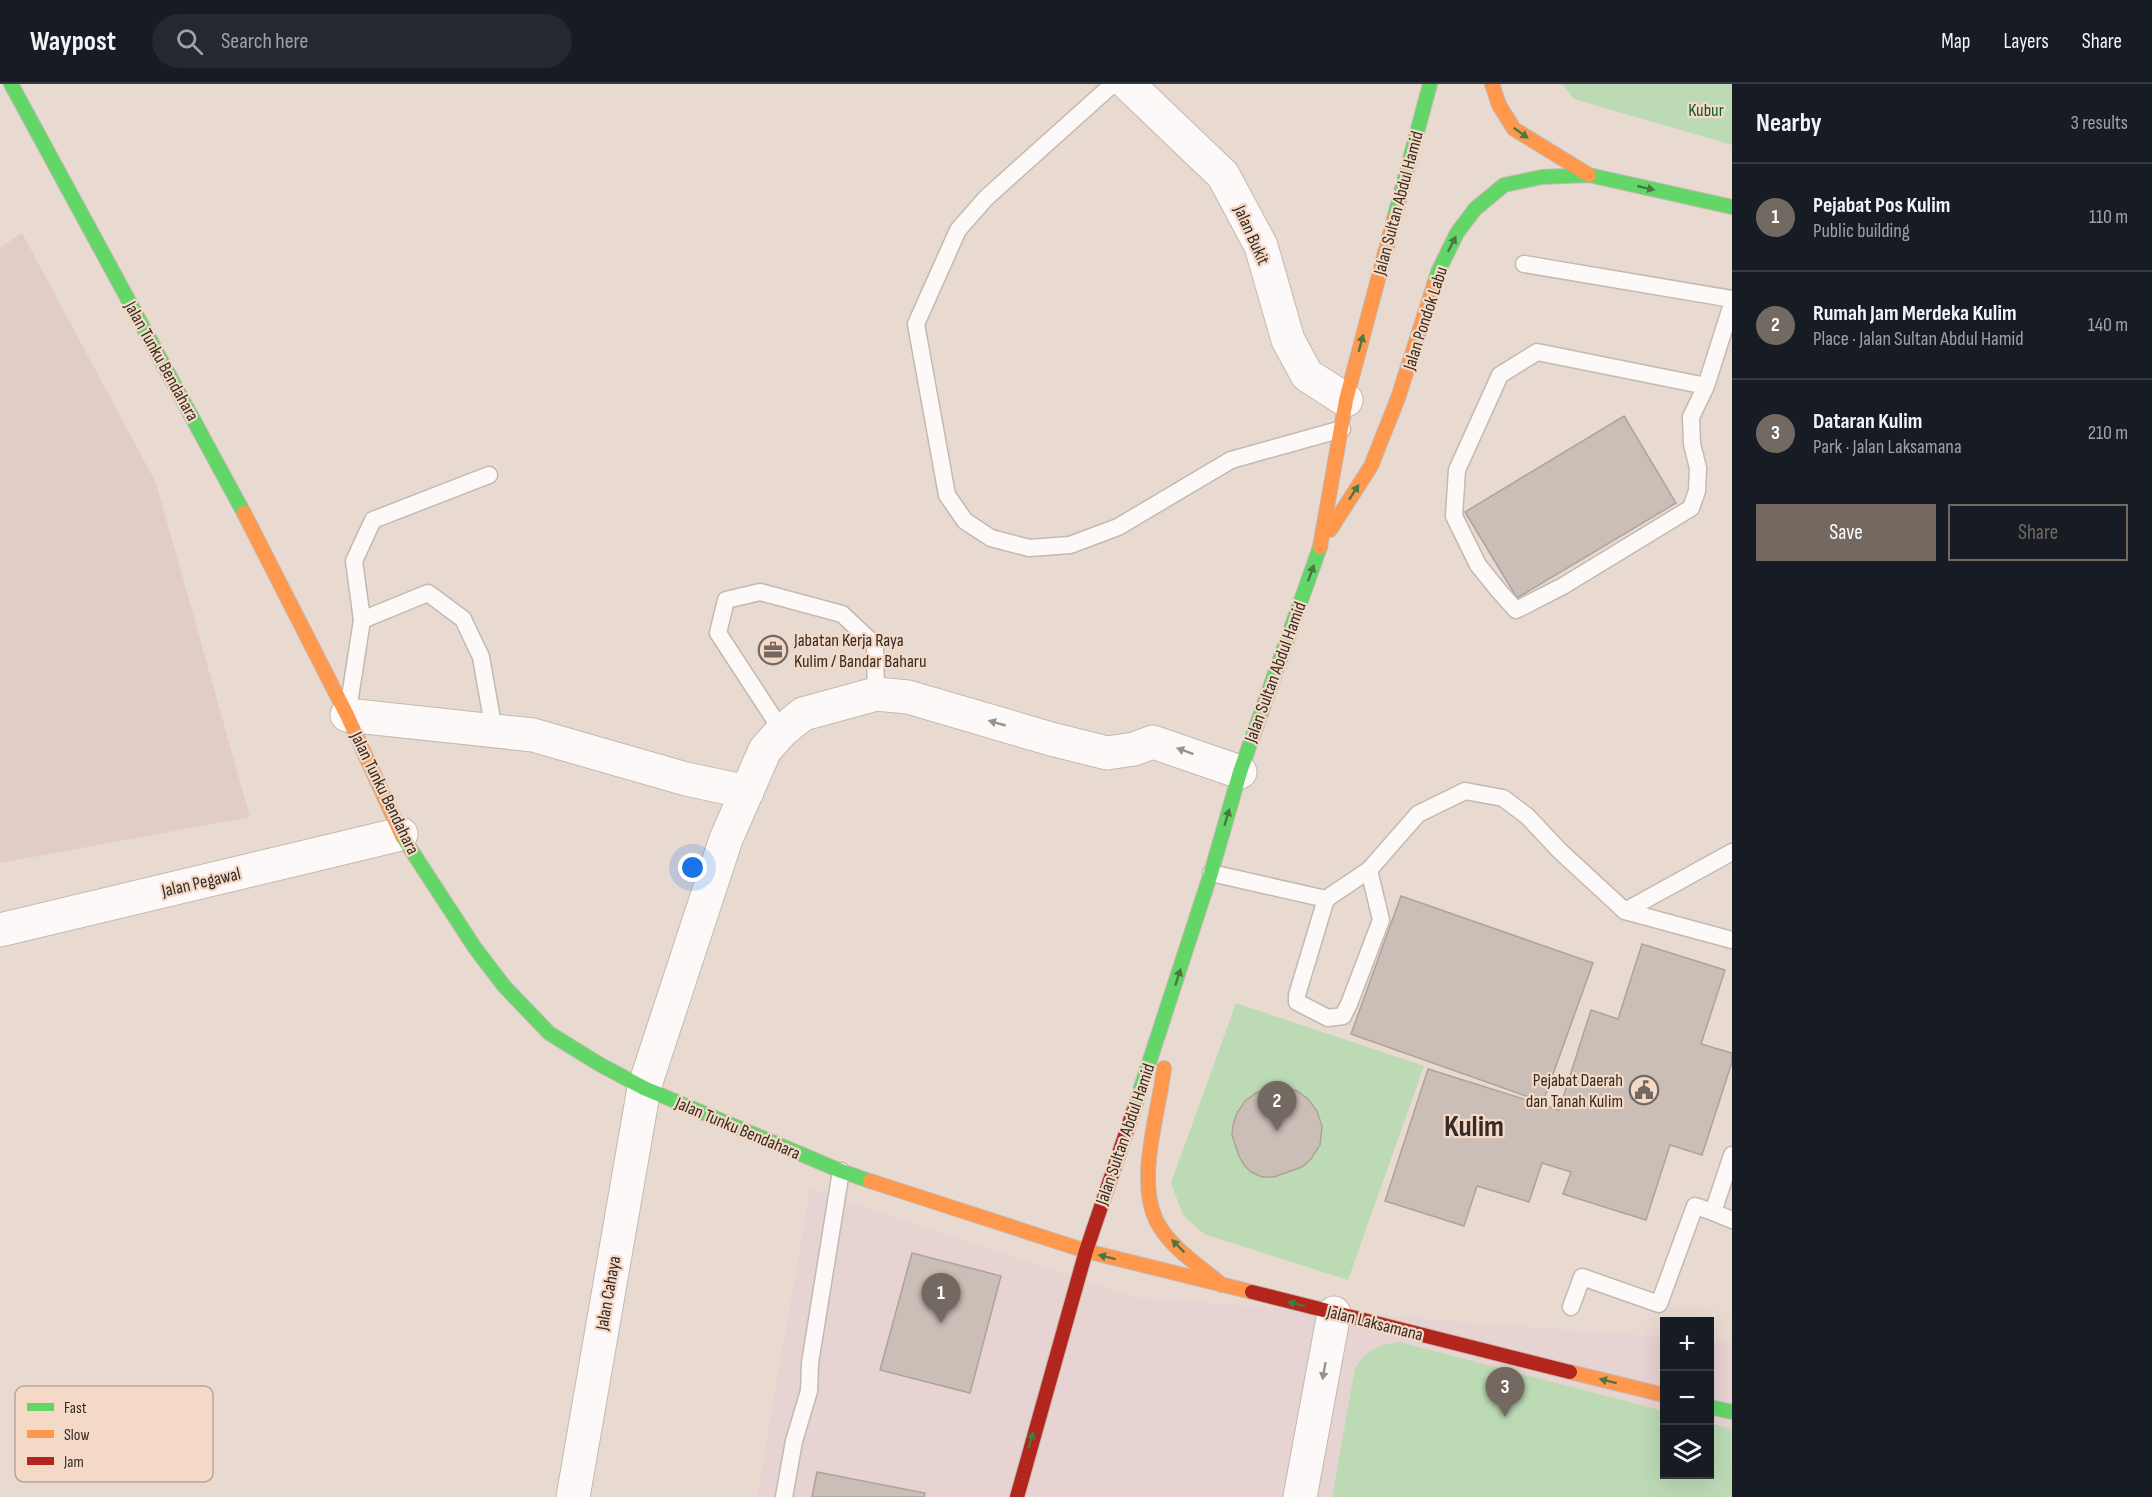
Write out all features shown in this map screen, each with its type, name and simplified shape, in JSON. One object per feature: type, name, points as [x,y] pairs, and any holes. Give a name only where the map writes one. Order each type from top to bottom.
[{"type":"main road","name":"Jalan Tunku Bendahara","points":[[11,84],[234,494],[347,715],[402,834],[475,948],[504,986],[549,1034],[644,1088],[841,1171],[1086,1251]]},
{"type":"main road","name":"Jalan Sultan Abdul Hamid","points":[[1017,1497],[1086,1251],[1167,1010],[1211,873],[1240,772],[1322,541],[1344,415],[1430,84]]},
{"type":"main road","points":[[1492,84],[1499,105],[1514,129],[1589,175]]},
{"type":"main road","name":"Jalan Pondok Labu","points":[[1322,541],[1371,466],[1398,398],[1438,272],[1458,233],[1476,209],[1504,185],[1542,177],[1589,175],[1732,207]]},
{"type":"main road","points":[[1167,1010],[1163,1083],[1151,1152],[1149,1198],[1155,1219],[1166,1234],[1222,1285]]},
{"type":"main road","name":"Jalan Laksamana","points":[[1086,1251],[1660,1394]]},
{"type":"main road","points":[[1714,1408],[1732,1412]]},
{"type":"street","name":"Jalan Bukit","points":[[1128,84],[1223,175],[1261,246],[1288,340],[1307,375],[1344,415]]},
{"type":"street","points":[[793,722],[876,694],[908,697],[1107,753],[1153,742],[1240,772]]},
{"type":"street","points":[[347,715],[533,735],[686,779],[747,792]]},
{"type":"street","name":"Jalan Cahaya","points":[[573,1497],[644,1088],[726,839],[765,750],[793,722]]},
{"type":"street","name":"Jalan Pegawal","points":[[0,930],[402,834]]},
{"type":"street","points":[[1300,1497],[1334,1313]]},
{"type":"lane","points":[[1113,84],[986,198],[958,230],[916,324],[947,495],[965,521],[991,538],[1029,548],[1070,545],[1118,527],[1231,460],[1344,415]]},
{"type":"lane","points":[[1524,264],[1732,299]]},
{"type":"lane","points":[[1706,386],[1537,352],[1500,375],[1457,470],[1454,516],[1478,565],[1516,610],[1563,586],[1691,508],[1697,491],[1698,468],[1692,444],[1691,417],[1706,386],[1732,304]]},
{"type":"lane","points":[[347,715],[362,620],[354,561],[372,520],[489,475]]},
{"type":"lane","points":[[793,722],[718,633],[726,600],[760,592],[842,614],[875,645],[876,694]]},
{"type":"lane","points":[[362,620],[428,593],[463,619],[481,657],[494,731]]},
{"type":"lane","points":[[1369,870],[1380,920],[1343,1016],[1328,1018],[1297,1002],[1297,995],[1326,899],[1369,870],[1418,814],[1465,791],[1503,798],[1527,816],[1559,850],[1625,911],[1732,940]]},
{"type":"lane","points":[[1625,911],[1732,852]]},
{"type":"lane","points":[[1211,873],[1326,899]]},
{"type":"lane","points":[[1713,1212],[1732,1155]]},
{"type":"lane","points":[[784,1497],[794,1441],[809,1391],[810,1363],[841,1171]]},
{"type":"lane","points":[[1571,1307],[1582,1277],[1659,1304],[1695,1206],[1732,1220]]},
{"type":"shaded area","points":[[22,233],[156,483],[250,817],[0,863],[0,248]]},
{"type":"shaded area","points":[[810,1189],[1131,1297],[1660,1337],[1660,1479],[1714,1479],[1714,1341],[1732,1343],[1732,1497],[757,1497]]},
{"type":"green space","name":"Kubur","points":[[1562,84],[1732,84],[1732,145],[1574,99]]},
{"type":"green space","points":[[1236,1003],[1424,1066],[1348,1280],[1204,1234],[1183,1215],[1171,1183]]},
{"type":"green space","points":[[1399,1342],[1660,1410],[1660,1479],[1714,1479],[1714,1424],[1731,1429],[1732,1497],[1332,1497],[1355,1368],[1364,1356],[1385,1345]]},
{"type":"building","points":[[1624,416],[1676,503],[1517,598],[1465,512]]},
{"type":"building","points":[[1401,896],[1593,963],[1543,1102],[1351,1034]]},
{"type":"building","name":"Pejabat Daerah dan Tanah Kulim","points":[[1642,944],[1725,970],[1701,1044],[1732,1053],[1732,1062],[1702,1155],[1670,1145],[1646,1220],[1563,1194],[1571,1172],[1542,1163],[1529,1202],[1477,1186],[1464,1226],[1385,1201],[1428,1069],[1559,1110],[1591,1010],[1618,1019]]},
{"type":"building","points":[[1285,1087],[1297,1091],[1308,1099],[1317,1111],[1322,1126],[1320,1145],[1311,1159],[1302,1167],[1274,1177],[1262,1177],[1251,1172],[1244,1165],[1232,1135],[1233,1125],[1245,1101],[1256,1093],[1270,1088]]},
{"type":"building","points":[[912,1253],[1001,1276],[970,1393],[880,1370]]},
{"type":"building","points":[[817,1472],[925,1493],[924,1497],[812,1497]]},
{"type":"traffic: fast","points":[[11,84],[244,513]]},
{"type":"traffic: fast","points":[[1394,219],[1430,84]]},
{"type":"traffic: fast","points":[[1434,285],[1457,233],[1475,209],[1504,185],[1542,177],[1589,175],[1732,207]]},
{"type":"traffic: fast","points":[[1133,1112],[1211,873],[1240,772],[1320,547]]},
{"type":"traffic: fast","points":[[402,836],[475,948],[504,986],[549,1033],[644,1088],[870,1181]]},
{"type":"traffic: fast","points":[[1714,1408],[1732,1412]]},
{"type":"traffic: slow","points":[[1492,84],[1499,105],[1514,129],[1589,175]]},
{"type":"traffic: slow","points":[[1320,547],[1346,400],[1394,219]]},
{"type":"traffic: slow","points":[[1330,530],[1371,466],[1398,398],[1434,285]]},
{"type":"traffic: slow","points":[[244,513],[347,715],[402,836]]},
{"type":"traffic: slow","points":[[1164,1068],[1148,1165],[1150,1203],[1156,1220],[1169,1239],[1222,1285]]},
{"type":"traffic: slow","points":[[870,1181],[1086,1251],[1252,1292]]},
{"type":"traffic: slow","points":[[1570,1372],[1660,1394]]},
{"type":"traffic: jam","points":[[1017,1497],[1086,1251],[1133,1112]]},
{"type":"traffic: jam","points":[[1252,1292],[1570,1372]]},
{"type":"place","name":"Jabatan Kerja Raya Kulim / Bandar Baharu","points":[[773,650]]},
{"type":"place","name":"Pejabat Daerah dan Tanah Kulim","points":[[1644,1090]]},
{"type":"place","name":"Rumah Jam Merdeka Kulim","points":[[1277,1131]]},
{"type":"place","name":"Pejabat Pos Kulim","points":[[941,1323]]},
{"type":"place","name":"Dataran Kulim","points":[[1505,1417]]},
{"type":"district","name":"Kulim","points":[[1474,1126]]}]
